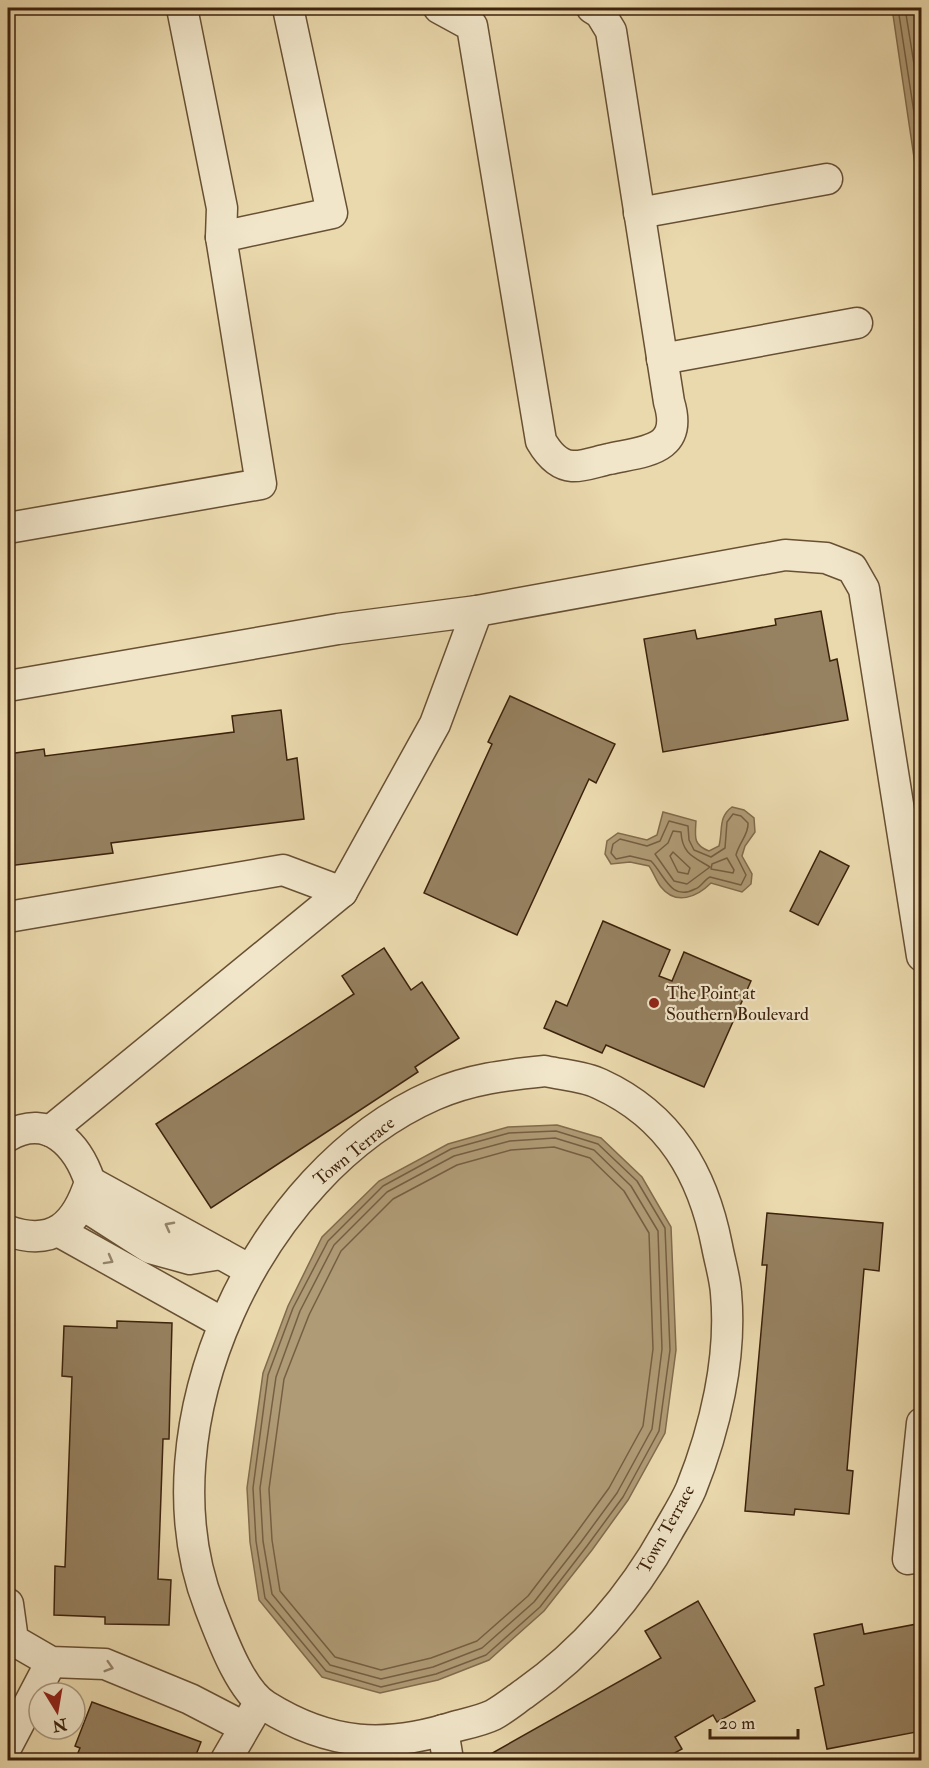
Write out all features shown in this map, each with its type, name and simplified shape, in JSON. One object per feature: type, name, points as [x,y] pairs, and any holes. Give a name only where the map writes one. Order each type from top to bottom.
[{"type":"street","points":[[8,528],[261,484],[221,237],[222,208],[182,8]]},
{"type":"street","points":[[221,237],[332,213],[288,8]]},
{"type":"street","points":[[439,8],[477,17],[541,441],[550,456],[572,466],[656,449],[670,435],[674,418],[662,359],[611,31],[600,13],[592,8]]},
{"type":"street","points":[[639,213],[827,179]]},
{"type":"street","points":[[662,359],[857,323]]},
{"type":"street","points":[[8,686],[338,629],[477,611],[785,555],[826,558],[852,568],[864,589],[921,956]]},
{"type":"street","points":[[50,1131],[342,892],[435,724],[477,611]]},
{"type":"street","points":[[8,917],[283,870],[342,892]]},
{"type":"street","name":"Town Terrace","points":[[545,1071],[598,1082],[649,1114],[688,1159],[711,1215],[726,1294],[725,1363],[711,1429],[689,1492],[647,1569],[601,1628],[556,1671],[494,1715],[443,1730],[348,1751],[307,1728],[252,1715],[236,1667],[198,1578],[188,1520],[188,1463],[202,1397],[223,1323],[247,1274],[316,1178],[381,1125],[433,1095],[484,1077],[545,1071]]},
{"type":"street","points":[[8,1136],[31,1129],[50,1131],[66,1139],[78,1152],[87,1194],[150,1248],[190,1259],[220,1254],[241,1265],[247,1274]]},
{"type":"street","points":[[8,1230],[32,1236],[58,1231],[72,1220],[87,1194]]},
{"type":"street","points":[[58,1231],[223,1323]]},
{"type":"street","points":[[921,1423],[908,1559],[921,1557]]},
{"type":"street","points":[[8,1604],[13,1640],[51,1662],[105,1664],[190,1699],[252,1715],[226,1761]]},
{"type":"street","points":[[8,1744],[51,1662]]},
{"type":"street","points":[[443,1730],[448,1761]]},
{"type":"water","points":[[892,8],[921,8],[921,205]]},
{"type":"water","points":[[732,807],[744,810],[754,818],[755,832],[745,846],[742,856],[752,874],[751,884],[742,892],[711,883],[693,895],[680,898],[667,893],[661,887],[649,866],[630,862],[611,864],[605,854],[607,841],[618,833],[647,840],[657,835],[663,812],[696,821],[696,840],[700,846],[709,851],[719,846],[723,820]]},
{"type":"water","points":[[557,1125],[601,1138],[642,1177],[671,1227],[676,1350],[665,1433],[628,1500],[592,1550],[544,1611],[489,1660],[438,1680],[380,1693],[322,1677],[259,1600],[250,1542],[247,1488],[263,1373],[288,1306],[322,1237],[379,1181],[448,1144],[508,1127]]},
{"type":"building","points":[[821,611],[830,661],[837,659],[848,720],[663,752],[644,639],[695,630],[697,639],[776,625],[775,619]]},
{"type":"building","points":[[510,696],[615,744],[596,783],[589,779],[517,935],[424,893],[492,744],[488,742]]},
{"type":"building","points":[[281,710],[287,760],[297,758],[304,819],[111,843],[113,853],[8,866],[8,754],[44,749],[45,756],[234,732],[232,716]]},
{"type":"building","points":[[820,851],[849,866],[818,925],[790,911]]},
{"type":"building","name":"The Point at Southern Boulevard","points":[[603,921],[670,950],[659,976],[672,981],[684,952],[751,981],[704,1087],[606,1045],[602,1053],[544,1028],[556,1001],[567,1006]]},
{"type":"building","points":[[384,948],[411,990],[422,982],[459,1038],[415,1067],[418,1072],[211,1208],[156,1124],[354,994],[342,976]]},
{"type":"building","points":[[767,1213],[883,1223],[879,1271],[864,1269],[847,1470],[853,1471],[849,1514],[795,1509],[794,1515],[745,1511],[767,1265],[762,1265]]},
{"type":"building","points":[[117,1321],[172,1323],[169,1439],[163,1439],[158,1579],[171,1580],[169,1625],[105,1624],[105,1617],[54,1615],[55,1566],[65,1567],[72,1377],[62,1376],[64,1326],[117,1328]]},
{"type":"building","points":[[698,1601],[755,1701],[717,1722],[713,1715],[675,1737],[682,1749],[662,1760],[480,1760],[661,1658],[645,1631]]},
{"type":"building","points":[[922,1623],[922,1734],[921,1731],[827,1749],[815,1688],[824,1685],[814,1634],[862,1624],[864,1634]]},
{"type":"building","points":[[92,1702],[201,1742],[194,1760],[75,1760],[80,1748],[75,1746],[77,1741],[87,1741],[87,1715]]},
{"type":"place","name":"The Point at Southern Boulevard","points":[[654,1003]]}]
